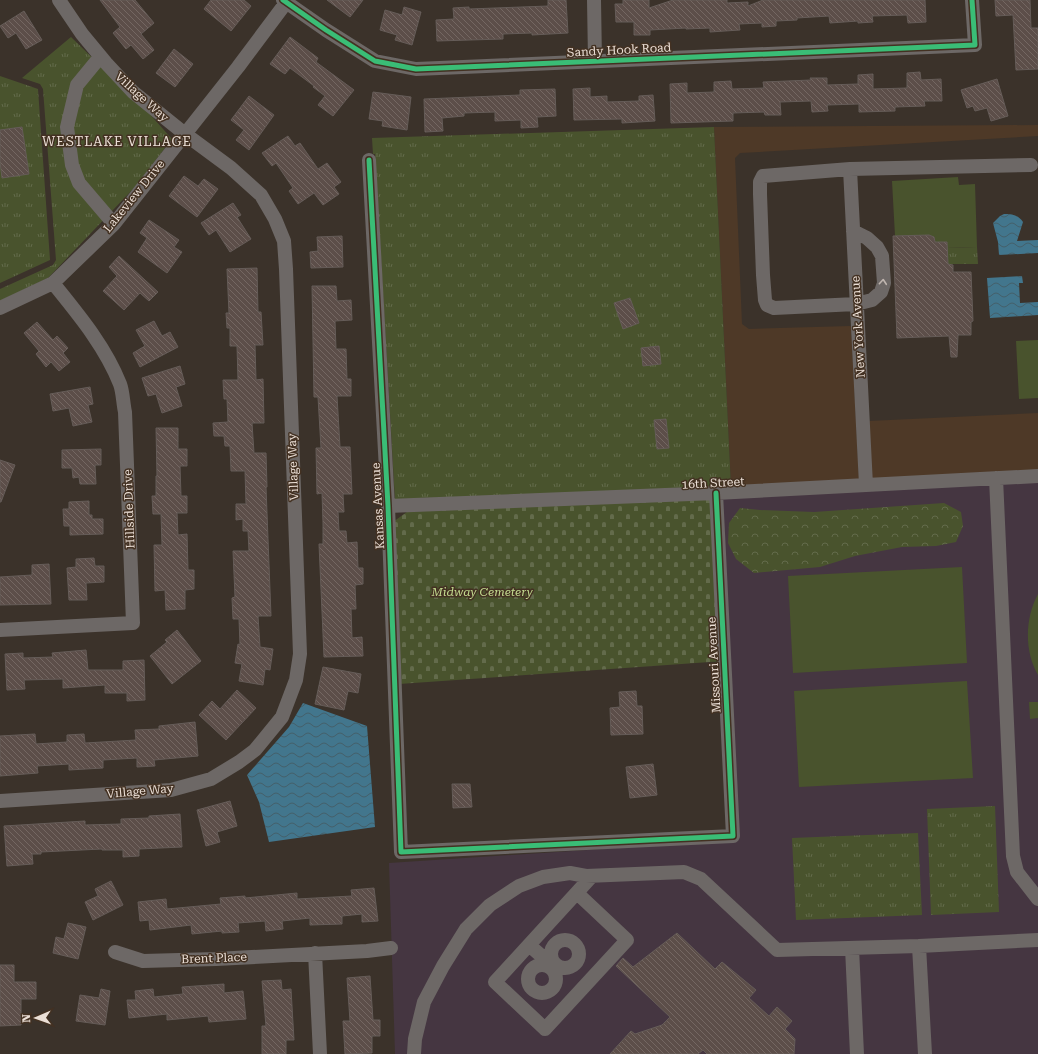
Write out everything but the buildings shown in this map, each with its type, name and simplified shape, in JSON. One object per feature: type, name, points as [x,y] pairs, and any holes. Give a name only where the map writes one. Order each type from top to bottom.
[{"type":"street","name":"Village Way","points":[[0,801],[171,790],[211,779],[255,750],[282,717],[296,680],[300,654],[287,277],[284,241],[275,219],[261,195],[231,168],[185,134],[134,92],[100,57],[59,0]]},
{"type":"street","points":[[594,0],[596,60]]},
{"type":"street","name":"Sandy Hook Road","points":[[286,1],[326,30],[375,61],[416,68],[975,45],[972,0]]},
{"type":"street","name":"Lakeview Drive","points":[[0,308],[53,283],[114,224],[185,134],[286,1]]},
{"type":"street","points":[[100,57],[77,85],[67,127],[72,165],[79,183],[114,224]]},
{"type":"street","name":"Kansas Avenue","points":[[369,160],[388,506],[401,852]]},
{"type":"street","points":[[853,231],[867,238],[878,246],[882,256],[884,283],[881,292],[872,300],[856,304],[774,308],[767,305],[765,300],[763,275],[760,194],[760,182],[763,176],[850,169],[1031,165]]},
{"type":"street","name":"New York Avenue","points":[[850,169],[866,485]]},
{"type":"street","name":"Hillside Drive","points":[[0,630],[133,623],[125,412],[120,385],[108,358],[93,334],[53,283]]},
{"type":"street","name":"16th Street","points":[[388,506],[716,493],[1038,476]]},
{"type":"street","points":[[996,478],[1013,856],[1017,872],[1038,899]]},
{"type":"street","name":"Missouri Avenue","points":[[401,852],[733,836],[716,493]]},
{"type":"street","points":[[414,1054],[415,1039],[424,1002],[443,966],[466,929],[490,905],[519,886],[544,877],[570,873],[592,876],[684,872],[702,879],[776,950],[919,946],[1038,940]]},
{"type":"street","points":[[577,893],[627,940],[545,1029],[495,982],[592,876]]},
{"type":"street","points":[[529,945],[554,967]]},
{"type":"street","points":[[919,946],[925,1054]]},
{"type":"street","name":"Brent Place","points":[[115,952],[143,961],[391,948]]},
{"type":"street","points":[[852,948],[857,1054]]},
{"type":"street","points":[[315,953],[320,1054]]},
{"type":"shaded area","points":[[1038,125],[1038,136],[740,153],[735,158],[742,324],[749,329],[851,326],[859,479],[731,487],[714,127]]},
{"type":"shaded area","points":[[1038,413],[1038,470],[872,479],[869,421]]},
{"type":"shaded area","points":[[1038,482],[1038,1054],[395,1054],[389,863],[738,840],[720,497]]},
{"type":"green space","points":[[71,37],[146,110],[172,139],[134,188],[48,278],[0,301],[0,289],[53,265],[56,260],[43,89],[40,84],[22,78]]},
{"type":"green space","points":[[0,76],[38,89],[50,260],[0,283]]},
{"type":"green space","points":[[714,127],[731,487],[395,500],[375,154],[373,154],[372,138]]},
{"type":"green space","points":[[958,177],[959,185],[975,184],[977,247],[947,248],[947,242],[935,242],[934,237],[929,235],[895,236],[892,181]]},
{"type":"green space","points":[[977,247],[978,264],[948,264],[947,248]]},
{"type":"green space","points":[[1038,340],[1038,398],[1019,399],[1016,341]]},
{"type":"green space","name":"Midway Cemetery","points":[[716,498],[724,661],[399,684],[393,522],[411,509]]},
{"type":"green space","points":[[944,503],[961,512],[963,526],[956,542],[936,546],[902,547],[855,556],[820,567],[754,573],[736,559],[728,543],[729,523],[740,508],[814,512]]},
{"type":"green space","points":[[962,567],[967,663],[793,673],[788,576]]},
{"type":"green space","points":[[1038,594],[1038,675],[1030,656],[1028,634],[1031,613]]},
{"type":"green space","points":[[967,681],[973,778],[799,787],[794,691]]},
{"type":"green space","points":[[1029,702],[1038,702],[1038,718],[1030,719]]},
{"type":"green space","points":[[995,806],[999,912],[931,915],[927,809]]},
{"type":"green space","points":[[918,833],[922,915],[796,920],[792,838]]},
{"type":"water","points":[[1004,214],[1015,215],[1023,222],[1017,241],[1038,240],[1038,253],[999,255],[998,242],[993,223]]},
{"type":"water","points":[[1022,276],[1023,283],[1019,283],[1020,303],[1038,302],[1038,315],[990,318],[987,278]]},
{"type":"water","points":[[303,703],[367,726],[375,827],[269,842],[259,802],[247,775],[289,727]]},
{"type":"cycle path","points":[[283,0],[326,30],[375,61],[416,69],[975,45],[972,0]]},
{"type":"cycle path","points":[[369,160],[388,506],[401,852],[733,836],[716,493]]},
{"type":"district","name":"WESTLAKE VILLAGE","points":[[117,141]]}]
